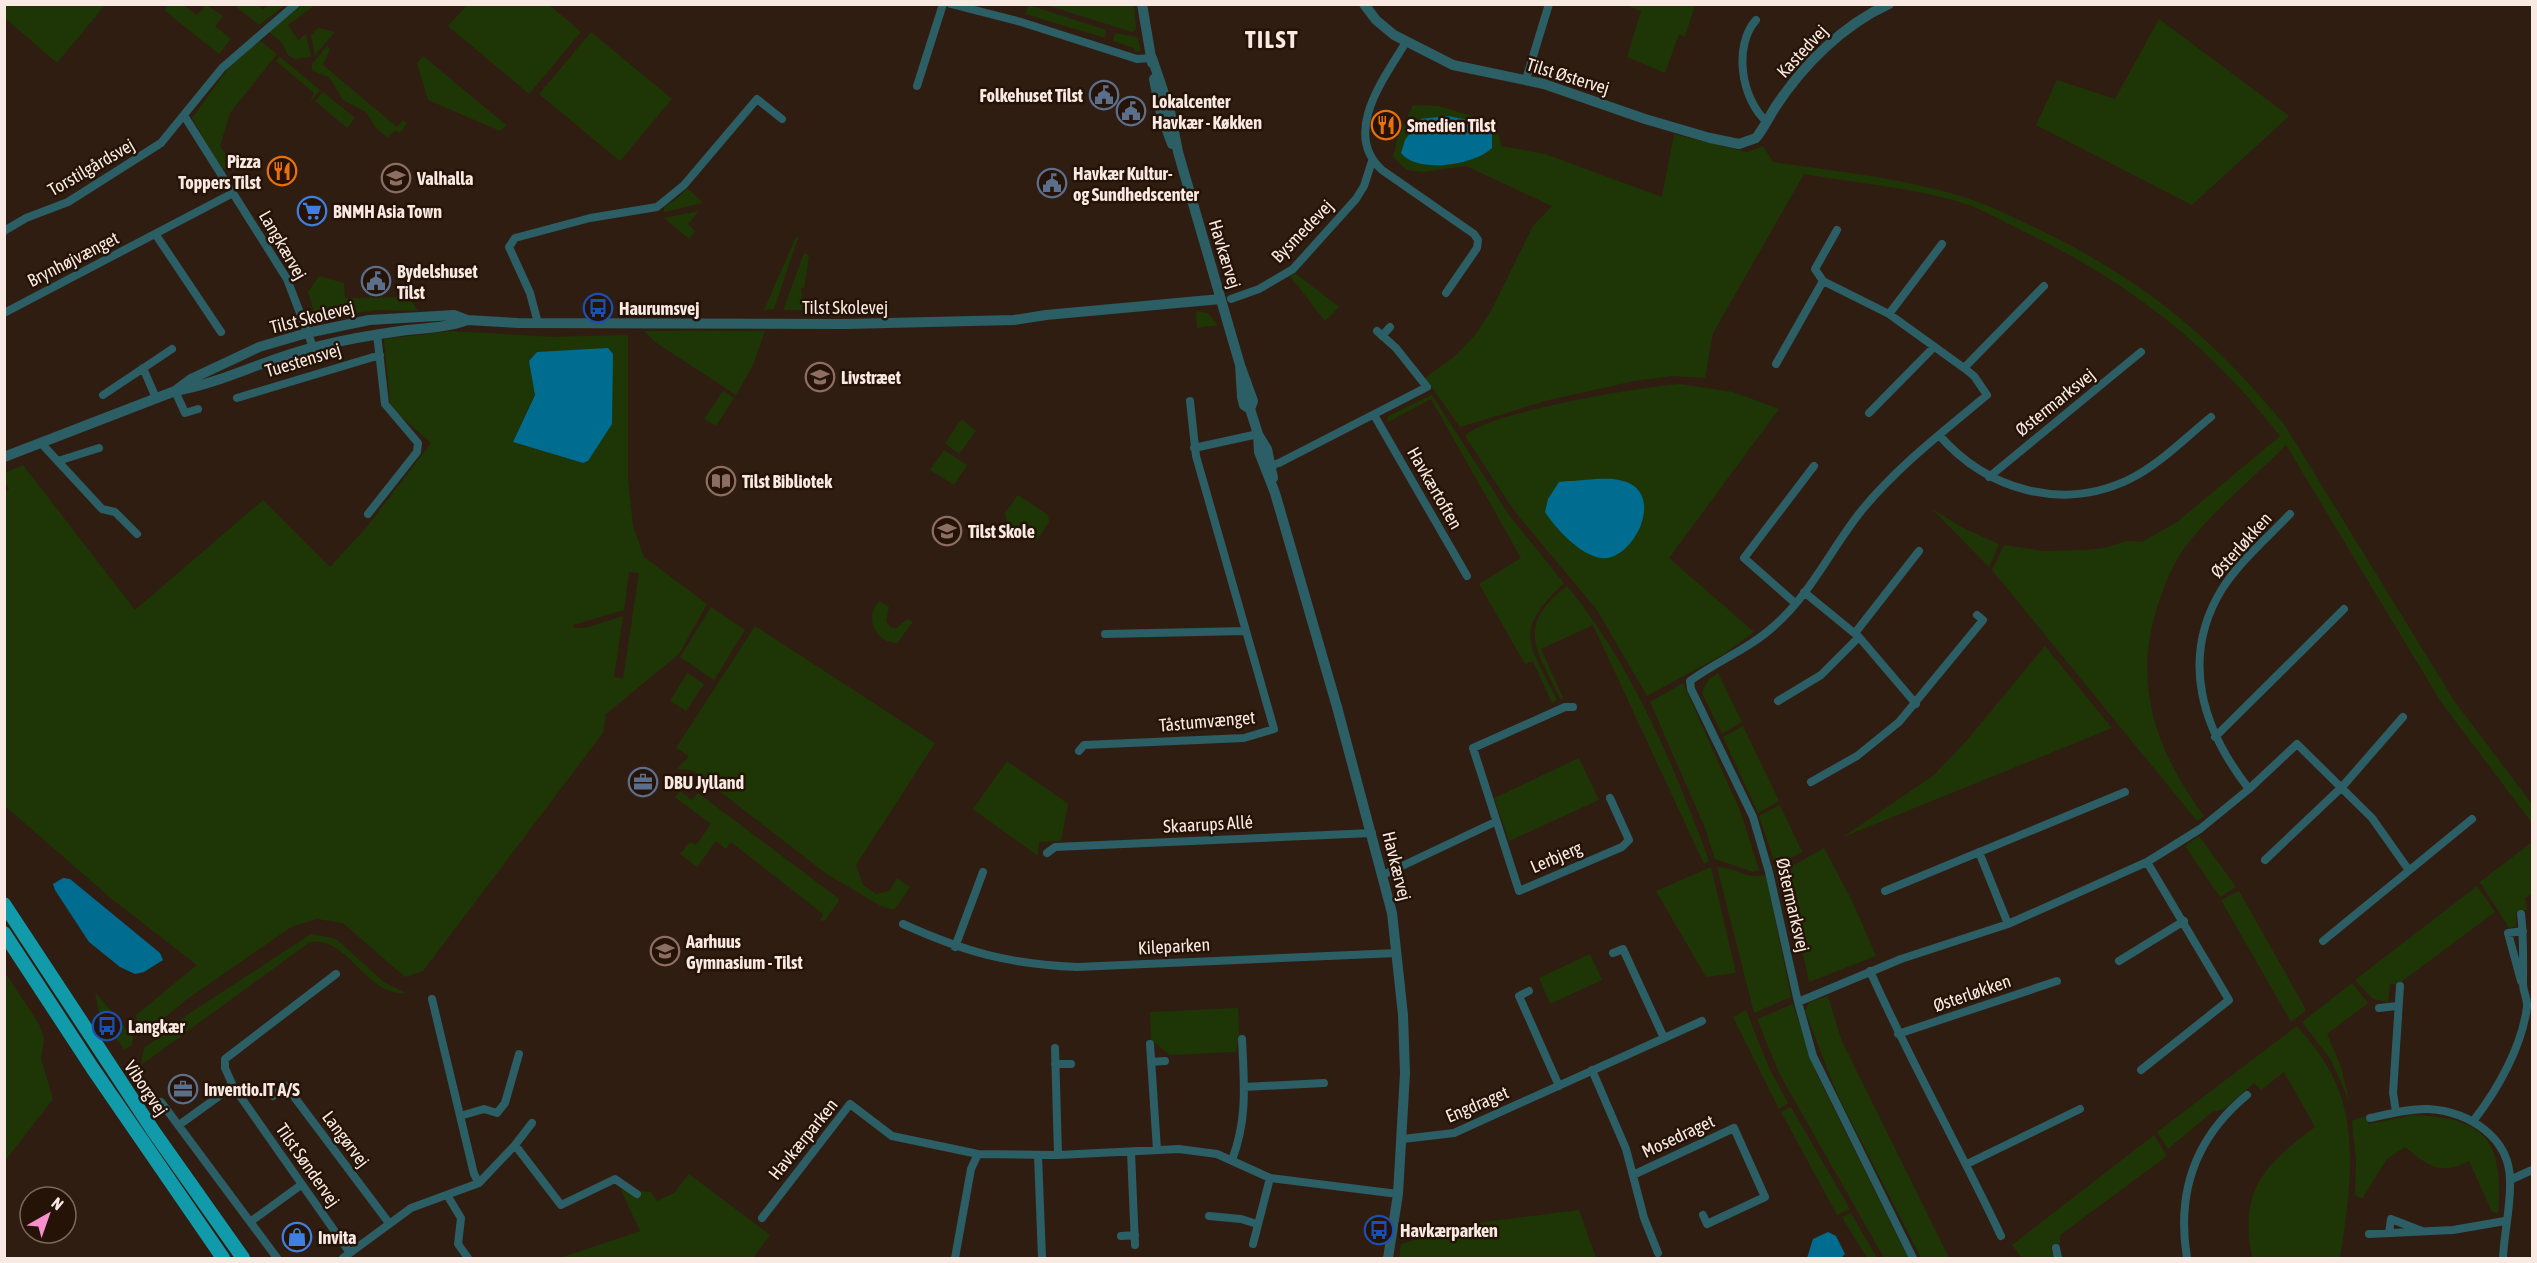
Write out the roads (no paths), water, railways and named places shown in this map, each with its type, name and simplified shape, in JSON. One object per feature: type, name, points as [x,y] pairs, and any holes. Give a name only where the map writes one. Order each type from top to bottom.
[{"type":"main road","name":"Viborgvej","points":[[4,904],[154,1132],[243,1258]]},
{"type":"main road","name":"Viborgvej","points":[[4,933],[93,1069],[224,1258]]},
{"type":"street","points":[[185,117],[222,68],[296,4]]},
{"type":"street","points":[[917,86],[943,4]]},
{"type":"street","points":[[951,4],[1021,22],[1137,59],[1152,58]]},
{"type":"street","name":"Havkærvej","points":[[1142,4],[1152,58],[1170,111],[1178,152],[1226,299],[1240,365],[1253,401],[1250,409],[1258,434],[1267,449],[1268,467],[1275,493],[1383,875],[1397,953],[1405,1073],[1403,1139],[1398,1194],[1388,1258]]},
{"type":"street","name":"Tilst Østervej","points":[[1364,4],[1376,20],[1406,42],[1453,65],[1526,79],[1698,135],[1739,144],[1756,138]]},
{"type":"street","points":[[1526,79],[1549,4]]},
{"type":"street","name":"Kastedvej","points":[[1756,138],[1794,83],[1829,44],[1859,20],[1889,4]]},
{"type":"street","points":[[1756,20],[1748,30],[1741,51],[1751,102],[1756,112],[1767,122]]},
{"type":"street","points":[[1406,42],[1370,105],[1366,134],[1372,161],[1449,219],[1474,234],[1478,240],[1477,248],[1446,293]]},
{"type":"street","points":[[538,322],[530,293],[509,247],[515,238],[585,219],[657,207],[684,185],[757,99],[782,119]]},
{"type":"street","name":"Langkærvej","points":[[185,117],[287,279],[313,347]]},
{"type":"street","name":"Torstilgårdsvej","points":[[4,231],[26,218],[68,202],[143,157],[161,143],[185,117]]},
{"type":"street","name":"Bysmedevej","points":[[1226,299],[1259,289],[1293,269],[1356,199],[1364,186],[1372,161]]},
{"type":"street","name":"Brynhøjvænget","points":[[4,313],[233,193]]},
{"type":"street","points":[[1776,364],[1823,281],[1815,269],[1837,230]]},
{"type":"street","points":[[156,235],[221,332]]},
{"type":"street","points":[[1889,314],[1942,244]]},
{"type":"street","name":"Østermarksvej","points":[[1823,281],[1889,314],[1974,376],[1987,395],[1938,435],[1862,510],[1804,592],[1775,626],[1745,648],[1690,681],[1691,689],[1753,817],[1769,872],[1798,1002],[1814,1056],[1913,1258]]},
{"type":"street","points":[[1964,368],[2044,286]]},
{"type":"street","name":"Tilst Skolevej","points":[[175,391],[191,379],[259,347],[308,333],[369,320],[454,315],[467,320],[538,322],[850,324],[1014,320],[1061,313],[1226,299]]},
{"type":"street","name":"Tilst Skolevej","points":[[4,457],[175,391],[193,388],[313,347],[377,334],[452,326],[467,320]]},
{"type":"street","points":[[1268,467],[1427,387],[1396,348],[1379,333],[1390,327]]},
{"type":"street","points":[[368,514],[417,452],[418,442],[385,404],[377,334]]},
{"type":"street","points":[[1869,413],[1934,347]]},
{"type":"street","points":[[103,395],[172,349]]},
{"type":"street","name":"Østermarksvej","points":[[1989,477],[2141,352]]},
{"type":"street","name":"Tuestensvej","points":[[237,398],[380,355]]},
{"type":"street","points":[[143,368],[156,398]]},
{"type":"street","points":[[175,391],[185,413],[198,409]]},
{"type":"street","name":"Tåstumvænget","points":[[1079,751],[1084,745],[1238,739],[1274,729],[1194,448],[1190,401]]},
{"type":"street","name":"Havkærtoften","points":[[1374,415],[1467,576]]},
{"type":"street","points":[[1938,435],[1961,458],[1989,477],[2018,489],[2050,494],[2090,492],[2110,488],[2148,468],[2211,417]]},
{"type":"street","points":[[1194,448],[1258,434]]},
{"type":"street","points":[[41,443],[102,508],[116,512],[137,534]]},
{"type":"street","points":[[58,461],[99,448]]},
{"type":"street","points":[[1795,603],[1744,558],[1814,466]]},
{"type":"street","name":"Østerløkken","points":[[2249,789],[2215,737],[2200,688],[2199,658],[2213,607],[2230,578],[2290,514]]},
{"type":"street","points":[[1778,701],[1821,675],[1857,635],[1919,551]]},
{"type":"street","points":[[1804,592],[1857,635],[1916,704]]},
{"type":"street","points":[[2215,737],[2344,609]]},
{"type":"street","points":[[1811,782],[1872,745],[1916,704],[1983,620],[1977,615]]},
{"type":"street","points":[[1105,634],[1246,631]]},
{"type":"street","name":"Lerbjerg","points":[[1573,707],[1565,707],[1473,748],[1519,891],[1622,847],[1629,840],[1610,798]]},
{"type":"street","points":[[2265,860],[2295,835],[2342,787],[2403,717]]},
{"type":"street","points":[[1798,1002],[1870,971],[2008,924],[2147,862],[2200,829],[2249,789],[2297,744],[2372,818],[2408,869]]},
{"type":"street","points":[[1885,891],[2125,792]]},
{"type":"street","points":[[2323,941],[2408,869],[2472,819]]},
{"type":"street","points":[[1383,875],[1495,822]]},
{"type":"street","name":"Skaarups Allé","points":[[1047,853],[1055,847],[1372,833]]},
{"type":"street","points":[[1979,852],[2008,924]]},
{"type":"street","points":[[2141,1070],[2229,1000],[2147,862]]},
{"type":"street","points":[[955,947],[983,872]]},
{"type":"street","points":[[2521,914],[2523,986]]},
{"type":"street","points":[[2119,961],[2184,921]]},
{"type":"street","name":"Kileparken","points":[[903,924],[955,947],[1029,965],[1077,967],[1397,953]]},
{"type":"street","points":[[2474,1120],[2485,1106],[2522,1031],[2527,1004],[2508,933],[2523,931]]},
{"type":"street","points":[[1613,953],[1623,949],[1664,1038]]},
{"type":"street","points":[[1870,971],[1898,1034],[1967,1164],[2001,1236]]},
{"type":"street","name":"Tilst Søndervej","points":[[336,974],[225,1059],[225,1068],[233,1086],[347,1256]]},
{"type":"street","name":"Østerløkken","points":[[1898,1034],[2057,981]]},
{"type":"street","points":[[2396,1112],[2392,1093],[2400,986]]},
{"type":"street","points":[[1529,991],[1519,996],[1559,1086]]},
{"type":"street","points":[[432,999],[474,1174],[479,1183]]},
{"type":"street","points":[[2379,1008],[2397,1006]]},
{"type":"street","name":"Engdraget","points":[[1403,1139],[1454,1133],[1702,1021]]},
{"type":"street","points":[[1232,1160],[1242,1135],[1244,1087],[1242,1038]]},
{"type":"street","points":[[1150,1044],[1156,1150]]},
{"type":"street","points":[[1055,1048],[1058,1155]]},
{"type":"street","points":[[460,1116],[484,1109],[497,1113],[505,1103],[519,1054]]},
{"type":"street","points":[[1151,1062],[1165,1061]]},
{"type":"street","points":[[1055,1064],[1071,1064]]},
{"type":"street","name":"Mosedraget","points":[[1592,1070],[1626,1149],[1644,1218],[1658,1253]]},
{"type":"street","points":[[1244,1087],[1324,1083]]},
{"type":"street","points":[[179,1125],[233,1086]]},
{"type":"street","name":"Langørvej","points":[[273,1096],[286,1086],[389,1223]]},
{"type":"street","points":[[2187,1258],[2183,1199],[2190,1178],[2202,1148],[2213,1131],[2227,1112],[2247,1095]]},
{"type":"street","points":[[161,1102],[277,1258]]},
{"type":"street","name":"Havkærparken","points":[[762,1218],[850,1104],[892,1136],[978,1154],[1058,1155],[1156,1150],[1195,1151],[1232,1160],[1270,1178],[1398,1194]]},
{"type":"street","points":[[1967,1164],[2080,1109]]},
{"type":"street","points":[[2370,1118],[2396,1112],[2428,1109],[2474,1120],[2497,1142],[2506,1161],[2510,1180],[2503,1258]]},
{"type":"street","points":[[347,1256],[411,1209],[479,1183],[515,1145],[531,1123]]},
{"type":"street","name":"Mosedraget","points":[[1633,1175],[1734,1128],[1765,1197],[1707,1224],[1703,1215]]},
{"type":"street","points":[[515,1145],[561,1205],[615,1179],[637,1194]]},
{"type":"street","points":[[1121,1236],[1135,1240],[1131,1152]]},
{"type":"street","points":[[955,1258],[971,1169],[978,1154]]},
{"type":"street","points":[[1038,1155],[1039,1255]]},
{"type":"street","points":[[2510,1180],[2532,1170]]},
{"type":"street","points":[[1253,1244],[1270,1178]]},
{"type":"street","points":[[250,1222],[301,1185]]},
{"type":"street","points":[[447,1195],[461,1218],[458,1244],[468,1258]]},
{"type":"street","points":[[1209,1216],[1241,1219],[1257,1224]]},
{"type":"street","points":[[2390,1233],[2391,1219],[2425,1232]]},
{"type":"street","points":[[2369,1234],[2425,1232],[2505,1221]]},
{"type":"street","points":[[2056,1248],[2058,1258]]},
{"type":"water","points":[[1448,116],[1483,123],[1492,135],[1492,148],[1473,159],[1446,165],[1420,163],[1409,160],[1401,153],[1405,140],[1420,119]]},
{"type":"water","points":[[608,348],[613,354],[612,424],[588,461],[583,463],[513,442],[535,395],[529,361],[537,352]]},
{"type":"water","points":[[1603,479],[1623,481],[1636,488],[1643,499],[1644,512],[1640,526],[1624,550],[1613,557],[1601,558],[1577,547],[1555,526],[1545,512],[1548,499],[1559,482]]},
{"type":"water","points":[[63,878],[70,879],[160,953],[163,960],[144,972],[135,974],[120,967],[89,942],[55,890],[53,884]]},
{"type":"water","points":[[1828,1232],[1836,1236],[1845,1254],[1841,1258],[1807,1258],[1813,1239]]},
{"type":"place","name":"Folkehuset Tilst","points":[[1104,95]]},
{"type":"place","name":"Lokalcenter Havkær - Køkken","points":[[1131,111]]},
{"type":"place","name":"Smedien Tilst","points":[[1386,125]]},
{"type":"place","name":"Pizza Toppers Tilst","points":[[282,171]]},
{"type":"place","name":"Valhalla","points":[[396,178]]},
{"type":"place","name":"Havkær Kultur- og Sundhedscenter","points":[[1052,183]]},
{"type":"place","name":"BNMH Asia Town","points":[[312,211]]},
{"type":"place","name":"Bydelshuset Tilst","points":[[376,281]]},
{"type":"place","name":"Haurumsvej","points":[[598,308]]},
{"type":"place","name":"Livstræet","points":[[820,377]]},
{"type":"place","name":"Tilst Bibliotek","points":[[721,481]]},
{"type":"place","name":"Tilst Skole","points":[[947,531]]},
{"type":"place","name":"DBU Jylland","points":[[643,782]]},
{"type":"place","name":"Aarhuus Gymnasium - Tilst","points":[[665,951]]},
{"type":"place","name":"Langkær","points":[[107,1026]]},
{"type":"place","name":"Inventio.IT A/S","points":[[183,1089]]},
{"type":"place","name":"Havkærparken","points":[[1379,1230]]},
{"type":"place","name":"Invita","points":[[297,1237]]},
{"type":"district","name":"TILST","points":[[1272,39]]}]
